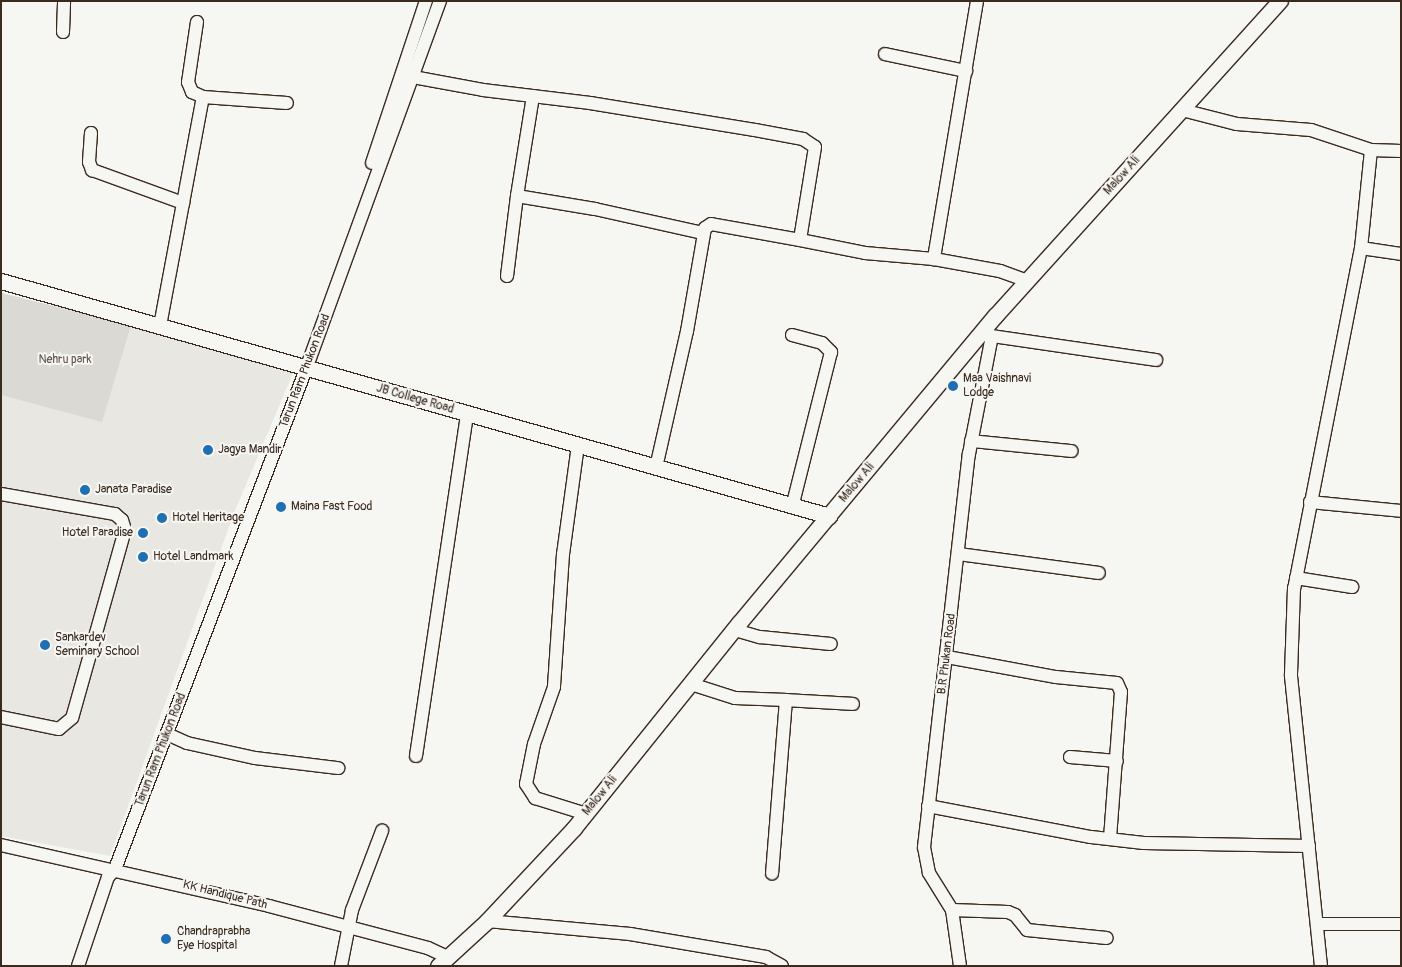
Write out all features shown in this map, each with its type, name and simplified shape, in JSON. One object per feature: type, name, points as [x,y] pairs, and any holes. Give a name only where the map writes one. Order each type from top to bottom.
[{"type":"street","points":[[63,32],[64,1]]},
{"type":"street","name":"Tarun Ram Phukon Road","points":[[110,871],[167,734],[302,368],[377,151],[426,1]]},
{"type":"street","name":"Tarun Ram Phukon Road","points":[[78,966],[110,871],[413,77],[440,1]]},
{"type":"street","points":[[934,259],[977,1]]},
{"type":"street","name":"Malow Ali","points":[[441,961],[487,921],[586,814],[829,516],[986,335],[1027,281],[1182,110],[1274,3]]},
{"type":"street","points":[[197,22],[189,88],[203,97],[287,102]]},
{"type":"street","points":[[885,54],[966,71]]},
{"type":"street","points":[[413,77],[483,90],[674,116],[808,141],[815,147],[816,153],[800,240]]},
{"type":"street","points":[[507,276],[517,196],[533,96]]},
{"type":"street","points":[[160,326],[203,97]]},
{"type":"street","points":[[1182,110],[1237,124],[1311,130],[1371,150],[1401,151]]},
{"type":"street","points":[[91,133],[89,162],[92,170],[183,203]]},
{"type":"street","points":[[1321,966],[1291,676],[1296,578],[1361,248],[1371,150]]},
{"type":"street","points":[[517,196],[595,209],[703,233]]},
{"type":"street","points":[[656,467],[687,331],[703,233],[711,224],[865,253],[934,259],[1000,271],[1027,281]]},
{"type":"street","points":[[1361,248],[1401,254]]},
{"type":"street","name":"JB College Road","points":[[1,281],[302,368],[829,516]]},
{"type":"street","points":[[986,335],[1156,360]]},
{"type":"street","name":"B.R Phukan Road","points":[[960,966],[952,910],[929,874],[924,848],[971,441],[986,335]]},
{"type":"street","points":[[792,336],[822,342],[831,352],[792,507]]},
{"type":"street","points":[[416,756],[467,414]]},
{"type":"street","points":[[971,441],[1072,451]]},
{"type":"street","points":[[578,445],[572,470],[563,554],[554,687],[534,744],[526,784],[535,798],[586,814]]},
{"type":"street","points":[[1,494],[115,514],[122,520],[124,530],[72,718],[59,729],[1,717]]},
{"type":"street","points":[[1310,502],[1401,511]]},
{"type":"street","points":[[959,554],[1099,573]]},
{"type":"street","points":[[1296,578],[1352,587]]},
{"type":"street","points":[[735,630],[760,637],[831,644]]},
{"type":"street","points":[[947,657],[1056,677],[1117,682],[1121,692],[1110,839]]},
{"type":"street","points":[[691,684],[735,698],[853,704]]},
{"type":"street","points":[[772,873],[786,700]]},
{"type":"street","points":[[167,734],[187,743],[255,758],[338,768]]},
{"type":"street","points":[[1070,757],[1117,761]]},
{"type":"street","points":[[928,806],[1110,839],[1144,843],[1309,846]]},
{"type":"street","points":[[341,966],[347,926],[382,831]]},
{"type":"street","name":"KK Handique Path","points":[[1,844],[347,926],[428,948],[441,961]]},
{"type":"street","points":[[952,910],[1008,912],[1016,915],[1027,930],[1107,938]]},
{"type":"street","points":[[487,921],[630,934],[766,957],[782,966]]},
{"type":"street","points":[[1318,924],[1401,924]]},
{"type":"shaded area","points":[[1,293],[131,325],[293,373],[234,513],[110,856],[1,836]]},
{"type":"green space","name":"Nehru park","points":[[1,293],[131,325],[102,422],[1,395]]},
{"type":"place","name":"Maa Vaishnavi Lodge","points":[[953,386]]},
{"type":"place","name":"Jagya Mandir","points":[[208,450]]},
{"type":"place","name":"Janata Paradise","points":[[85,490]]},
{"type":"place","name":"Maina Fast Food","points":[[281,507]]},
{"type":"place","name":"Hotel Heritage","points":[[162,518]]},
{"type":"place","name":"Hotel Paradise","points":[[143,533]]},
{"type":"place","name":"Hotel Landmark","points":[[143,557]]},
{"type":"place","name":"Sankardev Seminary School","points":[[45,645]]},
{"type":"place","name":"Chandraprabha Eye Hospital","points":[[166,939]]}]
